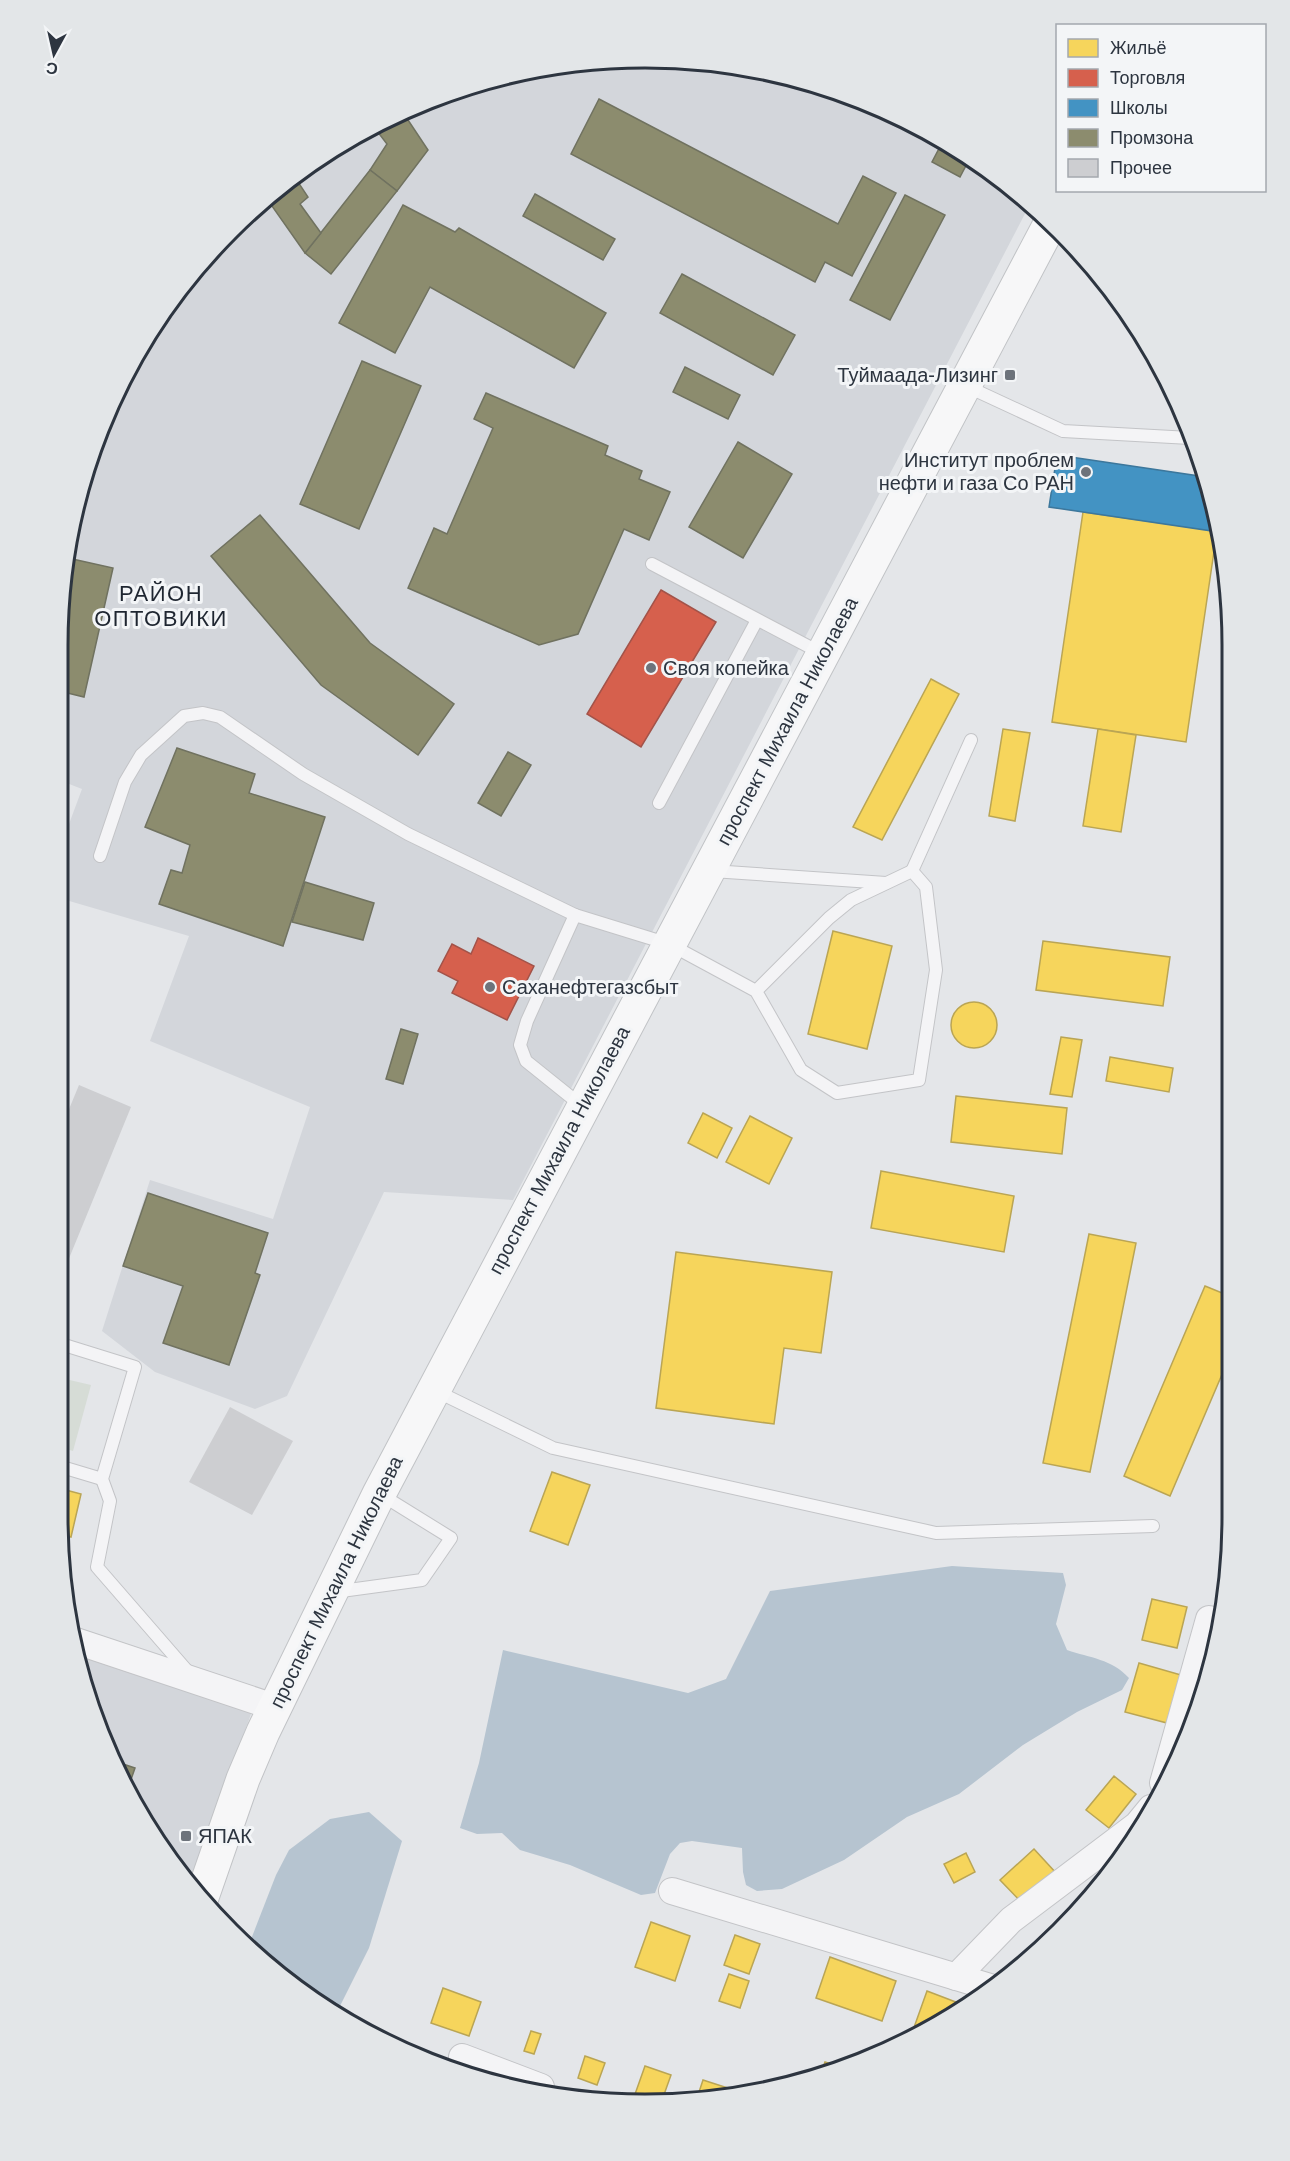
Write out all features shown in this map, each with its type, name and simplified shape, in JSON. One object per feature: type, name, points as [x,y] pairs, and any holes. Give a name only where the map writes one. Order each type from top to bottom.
[{"type":"main road","name":"проспект Михаила Николаева","points":[[205,1889],[243,1779],[274,1707],[379,1494],[1046,231]]},
{"type":"street","points":[[1172,1752],[1209,1619]]},
{"type":"street","points":[[82,1643],[274,1707]]},
{"type":"street","points":[[956,1977],[1011,1920],[1128,1831]]},
{"type":"street","points":[[672,1891],[982,1985]]},
{"type":"lane","points":[[964,385],[1063,431],[1184,438]]},
{"type":"lane","points":[[652,564],[822,654]]},
{"type":"lane","points":[[659,803],[757,620]]},
{"type":"lane","points":[[100,856],[125,782],[141,755],[184,716],[203,713],[220,717],[303,774],[408,834],[575,915],[669,944],[756,991],[801,1070],[837,1093],[919,1080],[936,970],[926,887],[912,871]]},
{"type":"lane","points":[[756,991],[844,906],[912,871],[970,740]]},
{"type":"lane","points":[[708,871],[887,883]]},
{"type":"lane","points":[[575,915],[527,1021],[520,1045],[526,1061],[583,1107]]},
{"type":"lane","points":[[68,1346],[135,1367],[102,1479],[110,1501],[97,1567],[196,1681]]},
{"type":"lane","points":[[433,1390],[553,1448],[936,1533],[1153,1526]]},
{"type":"lane","points":[[68,1469],[102,1479]]},
{"type":"lane","points":[[330,1592],[422,1580],[451,1538],[379,1494]]},
{"type":"shaded area","points":[[607,69],[683,69],[720,72],[794,87],[866,111],[934,145],[966,165],[1026,211],[513,1200],[384,1192],[287,1396],[255,1409],[155,1372],[102,1331],[150,1180],[273,1219],[310,1107],[150,1041],[189,936],[68,901],[68,827],[82,789],[68,784],[69,607],[72,570],[87,496],[111,424],[145,356],[165,324],[211,264],[264,211],[293,187],[356,145],[424,111],[496,87],[532,79],[570,72]]},
{"type":"shaded area","points":[[68,1380],[91,1385],[73,1451],[68,1450]]},
{"type":"shaded area","points":[[952,1566],[1063,1573],[1066,1585],[1056,1624],[1067,1650],[1100,1660],[1122,1672],[1129,1678],[1122,1690],[1077,1712],[1023,1745],[959,1794],[907,1817],[844,1860],[782,1889],[757,1891],[746,1885],[742,1848],[692,1841],[680,1843],[670,1854],[655,1893],[641,1895],[570,1865],[520,1850],[502,1833],[477,1834],[460,1828],[479,1763],[503,1650],[688,1693],[726,1679],[770,1591]]},
{"type":"shaded area","points":[[79,1631],[256,1700],[193,1875],[145,1805],[111,1737],[98,1702]]},
{"type":"shaded area","points":[[369,1812],[402,1841],[369,1948],[340,2006],[293,1974],[252,1938],[276,1875],[289,1850],[330,1819]]},
{"type":"building: Жильё","points":[[1083,512],[1211,530],[1214,550],[1186,742],[1052,722]]},
{"type":"building: Жильё","points":[[931,679],[959,694],[882,840],[853,827]]},
{"type":"building: Жильё","points":[[1003,729],[1030,733],[1015,821],[989,816]]},
{"type":"building: Жильё","points":[[1098,729],[1136,735],[1121,832],[1083,826]]},
{"type":"building: Жильё","points":[[833,931],[892,946],[867,1049],[808,1034]]},
{"type":"building: Жильё","points":[[1043,941],[1170,957],[1163,1006],[1036,990]]},
{"type":"building: Жильё","points":[[974,1002],[990,1009],[997,1025],[990,1041],[974,1048],[958,1041],[951,1025],[958,1009]]},
{"type":"building: Жильё","points":[[1061,1037],[1082,1040],[1072,1097],[1050,1094]]},
{"type":"building: Жильё","points":[[1110,1057],[1173,1068],[1169,1092],[1106,1081]]},
{"type":"building: Жильё","points":[[956,1096],[1067,1108],[1062,1154],[951,1142]]},
{"type":"building: Жильё","points":[[703,1113],[732,1128],[717,1158],[688,1143]]},
{"type":"building: Жильё","points":[[750,1116],[792,1138],[769,1184],[726,1162]]},
{"type":"building: Жильё","points":[[881,1171],[1014,1196],[1004,1252],[871,1228]]},
{"type":"building: Жильё","points":[[1089,1234],[1136,1243],[1090,1472],[1043,1463]]},
{"type":"building: Жильё","points":[[676,1252],[832,1272],[821,1353],[784,1348],[774,1424],[656,1408]]},
{"type":"building: Жильё","points":[[1205,1286],[1222,1293],[1222,1374],[1170,1496],[1124,1476]]},
{"type":"building: Жильё","points":[[552,1472],[590,1485],[568,1545],[530,1531]]},
{"type":"building: Жильё","points":[[68,1491],[81,1494],[71,1537],[69,1536]]},
{"type":"building: Жильё","points":[[1152,1599],[1187,1607],[1177,1648],[1142,1640]]},
{"type":"building: Жильё","points":[[1139,1663],[1181,1675],[1167,1723],[1125,1712]]},
{"type":"building: Жильё","points":[[1114,1776],[1136,1794],[1109,1828],[1086,1810]]},
{"type":"building: Жильё","points":[[1034,1849],[1057,1874],[1024,1905],[1000,1880]]},
{"type":"building: Жильё","points":[[966,1853],[975,1872],[954,1883],[944,1864]]},
{"type":"building: Жильё","points":[[651,1922],[690,1936],[675,1981],[635,1967]]},
{"type":"building: Жильё","points":[[735,1935],[760,1944],[749,1974],[724,1965]]},
{"type":"building: Жильё","points":[[830,1957],[896,1981],[882,2021],[816,1998]]},
{"type":"building: Жильё","points":[[729,1974],[749,1981],[740,2008],[719,2001]]},
{"type":"building: Жильё","points":[[443,1988],[481,2002],[469,2036],[431,2023]]},
{"type":"building: Жильё","points":[[927,1991],[956,2002],[934,2016],[914,2026]]},
{"type":"building: Жильё","points":[[531,2031],[541,2034],[534,2054],[524,2051]]},
{"type":"building: Жильё","points":[[585,2056],[605,2063],[597,2085],[578,2078]]},
{"type":"building: Жильё","points":[[645,2066],[671,2075],[665,2093],[635,2093]]},
{"type":"building: Жильё","points":[[703,2080],[727,2088],[720,2089],[699,2091]]},
{"type":"building: Торговля","name":"Своя копейка","points":[[661,590],[716,622],[641,747],[587,714]]},
{"type":"building: Торговля","points":[[478,938],[534,966],[507,1020],[452,993],[458,981],[438,971],[452,944],[471,954]]},
{"type":"building: Школы","points":[[1057,455],[1197,476],[1211,531],[1049,507]]},
{"type":"building: Промзона","points":[[599,99],[838,224],[863,176],[896,193],[852,276],[825,262],[815,282],[571,154]]},
{"type":"building: Промзона","points":[[407,119],[428,150],[397,191],[370,170],[387,144],[379,133]]},
{"type":"building: Промзона","points":[[939,148],[966,165],[960,177],[932,162]]},
{"type":"building: Промзона","points":[[370,170],[397,191],[331,274],[305,253]]},
{"type":"building: Промзона","points":[[299,183],[308,197],[300,204],[321,233],[305,253],[271,205]]},
{"type":"building: Промзона","points":[[535,194],[615,239],[603,260],[523,216]]},
{"type":"building: Промзона","points":[[905,195],[945,215],[890,320],[850,300]]},
{"type":"building: Промзона","points":[[403,205],[455,232],[459,228],[606,313],[574,368],[430,287],[395,353],[339,323]]},
{"type":"building: Промзона","points":[[682,274],[795,335],[773,375],[660,313]]},
{"type":"building: Промзона","points":[[362,361],[421,386],[359,529],[300,504]]},
{"type":"building: Промзона","points":[[685,367],[740,395],[728,419],[673,392]]},
{"type":"building: Промзона","points":[[486,393],[608,446],[605,455],[642,471],[639,479],[670,492],[649,540],[624,529],[578,634],[539,645],[408,588],[434,528],[447,534],[493,428],[474,419]]},
{"type":"building: Промзона","points":[[738,442],[792,474],[743,558],[689,527]]},
{"type":"building: Промзона","points":[[260,515],[370,643],[454,704],[418,755],[321,685],[211,556]]},
{"type":"building: Промзона","points":[[74,559],[113,568],[84,697],[68,693],[69,607]]},
{"type":"building: Промзона","points":[[177,748],[255,774],[249,793],[325,817],[283,946],[159,904],[171,870],[182,873],[190,845],[145,827]]},
{"type":"building: Промзона","points":[[508,752],[531,765],[501,816],[478,803]]},
{"type":"building: Промзона","points":[[305,882],[374,903],[363,940],[292,922]]},
{"type":"building: Промзона","points":[[401,1029],[418,1034],[403,1084],[386,1079]]},
{"type":"building: Промзона","points":[[148,1193],[268,1233],[255,1273],[260,1275],[229,1365],[163,1343],[183,1286],[123,1266]]},
{"type":"building: Промзона","points":[[124,1764],[135,1768],[131,1779]]},
{"type":"building: Прочее","points":[[79,1085],[131,1107],[68,1261],[68,1112]]},
{"type":"building: Прочее","points":[[230,1407],[293,1441],[252,1515],[189,1482]]},
{"type":"place","name":"Туймаада-Лизинг","points":[[1010,375]]},
{"type":"place","name":"Институт проблем нефти и газа Со РАН","points":[[1086,472]]},
{"type":"place","name":"Своя копейка","points":[[651,668]]},
{"type":"place","name":"Саханефтегазсбыт","points":[[490,987]]},
{"type":"place","name":"ЯПАК","points":[[186,1836]]},
{"type":"district","name":"РАЙОН ОПТОВИКИ","points":[[161,606]]}]
